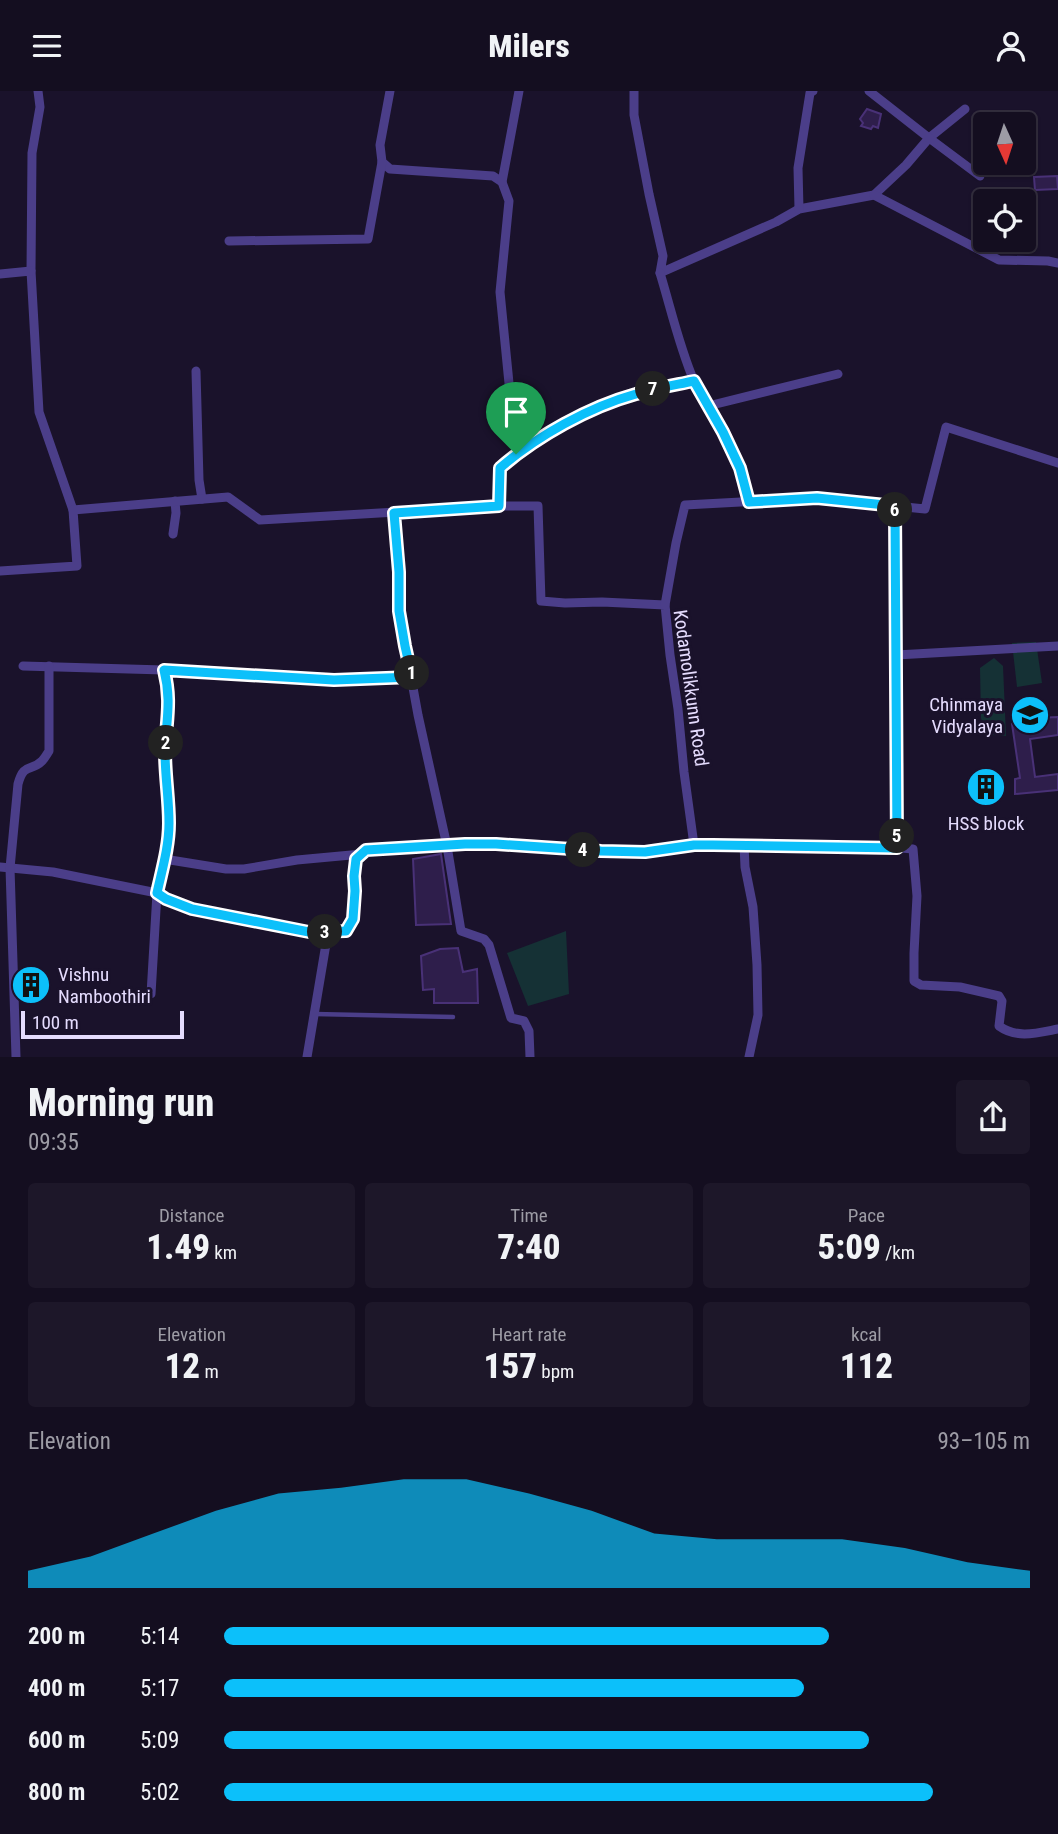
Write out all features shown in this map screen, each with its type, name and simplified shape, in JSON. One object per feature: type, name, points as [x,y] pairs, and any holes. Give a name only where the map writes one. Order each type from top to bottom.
[{"type":"street","points":[[0,571],[77,566],[73,510],[39,412],[31,271],[32,153],[40,107],[38,91]]},
{"type":"street","points":[[229,241],[368,239],[382,162],[380,145],[390,91]]},
{"type":"street","points":[[516,454],[500,292],[509,201],[502,182],[519,91]]},
{"type":"street","points":[[634,91],[634,115],[663,256],[660,272],[680,347],[694,381],[740,468],[749,502]]},
{"type":"street","points":[[799,209],[798,168],[810,93],[813,91]]},
{"type":"street","points":[[869,91],[980,176]]},
{"type":"street","points":[[660,272],[776,222],[799,209],[874,195],[906,165],[929,138],[965,109]]},
{"type":"street","points":[[382,162],[390,169],[493,176],[502,182]]},
{"type":"street","points":[[874,195],[999,260],[1048,261],[1058,264]]},
{"type":"street","points":[[0,274],[31,271]]},
{"type":"street","points":[[196,371],[199,480],[202,499]]},
{"type":"street","points":[[708,406],[838,375]]},
{"type":"street","points":[[73,510],[228,496],[260,520],[499,506],[500,468],[516,454],[594,409],[634,394],[694,381]]},
{"type":"street","points":[[666,605],[685,505],[817,498],[925,509],[946,427],[1058,463]]},
{"type":"street","points":[[173,534],[175,501]]},
{"type":"street","name":"Kodamolikkunn Road","points":[[499,506],[538,506],[541,601],[666,605],[694,845]]},
{"type":"street","points":[[895,506],[897,848]]},
{"type":"street","points":[[394,513],[399,611],[418,715],[447,846],[461,931],[484,939],[489,945],[511,1018],[524,1021],[529,1031],[530,1057]]},
{"type":"street","points":[[896,655],[1058,646]]},
{"type":"street","points":[[23,666],[164,670],[334,680],[412,677]]},
{"type":"street","points":[[16,1057],[5,867],[21,773],[42,763],[49,751],[49,666]]},
{"type":"street","points":[[151,994],[157,893],[169,823],[165,752],[169,707],[164,670]]},
{"type":"street","points":[[5,867],[53,872],[157,893],[192,909],[309,932],[328,932],[346,931],[353,919],[356,859],[366,850],[496,844],[645,852],[694,845],[744,844],[913,849],[916,896],[914,981],[922,985],[960,987],[999,996],[1002,1001],[999,1026],[1006,1032],[1020,1035],[1058,1029]]},
{"type":"street","points":[[744,844],[745,867],[753,908],[757,965],[758,1015],[749,1057]]},
{"type":"street","points":[[164,859],[226,869],[244,869],[297,860],[362,854]]},
{"type":"street","points":[[307,1057],[328,932]]},
{"type":"lane","points":[[314,1014],[453,1017]]},
{"type":"green space","points":[[1036,642],[1042,683],[1017,687],[1012,643]]},
{"type":"green space","points":[[994,658],[1003,666],[1006,736],[991,735],[984,731],[981,718],[980,668]]},
{"type":"green space","points":[[566,931],[569,994],[528,1006],[507,953]]},
{"type":"building","points":[[867,109],[881,114],[878,128],[861,126],[863,123],[860,119]]},
{"type":"building","points":[[1057,176],[1058,189],[1036,190],[1034,177]]},
{"type":"building","points":[[1058,717],[1058,735],[1030,739],[1035,777],[1058,774],[1058,790],[1015,794],[1015,779],[1020,778],[1012,724],[1036,718]]},
{"type":"building","name":"HSS block","points":[[997,776],[1002,791],[976,795],[969,783]]},
{"type":"building","points":[[441,854],[451,924],[416,925],[413,859]]},
{"type":"building","points":[[458,948],[463,972],[477,969],[478,1003],[434,1003],[434,989],[423,990],[421,956],[440,949]]},
{"type":"building","name":"Vishnu Namboothiri","points":[[44,973],[44,994],[21,998],[20,976]]},
{"type":"place","name":"Chinmaya Vidyalaya","points":[[1030,715]]},
{"type":"place","name":"HSS block","points":[[986,787]]},
{"type":"place","name":"Vishnu Namboothiri","points":[[31,985]]},
{"type":"route","points":[[694,381],[740,468],[749,502],[817,498],[895,506],[897,848],[820,848],[772,844],[694,845],[645,852],[465,844],[366,850],[356,859],[353,919],[346,931],[309,932],[253,922],[192,909],[157,893],[168,843],[169,823],[165,752],[169,707],[164,670],[334,680],[412,677],[399,611],[394,513],[499,506],[500,468],[516,454],[594,409],[634,394],[694,381]]}]
